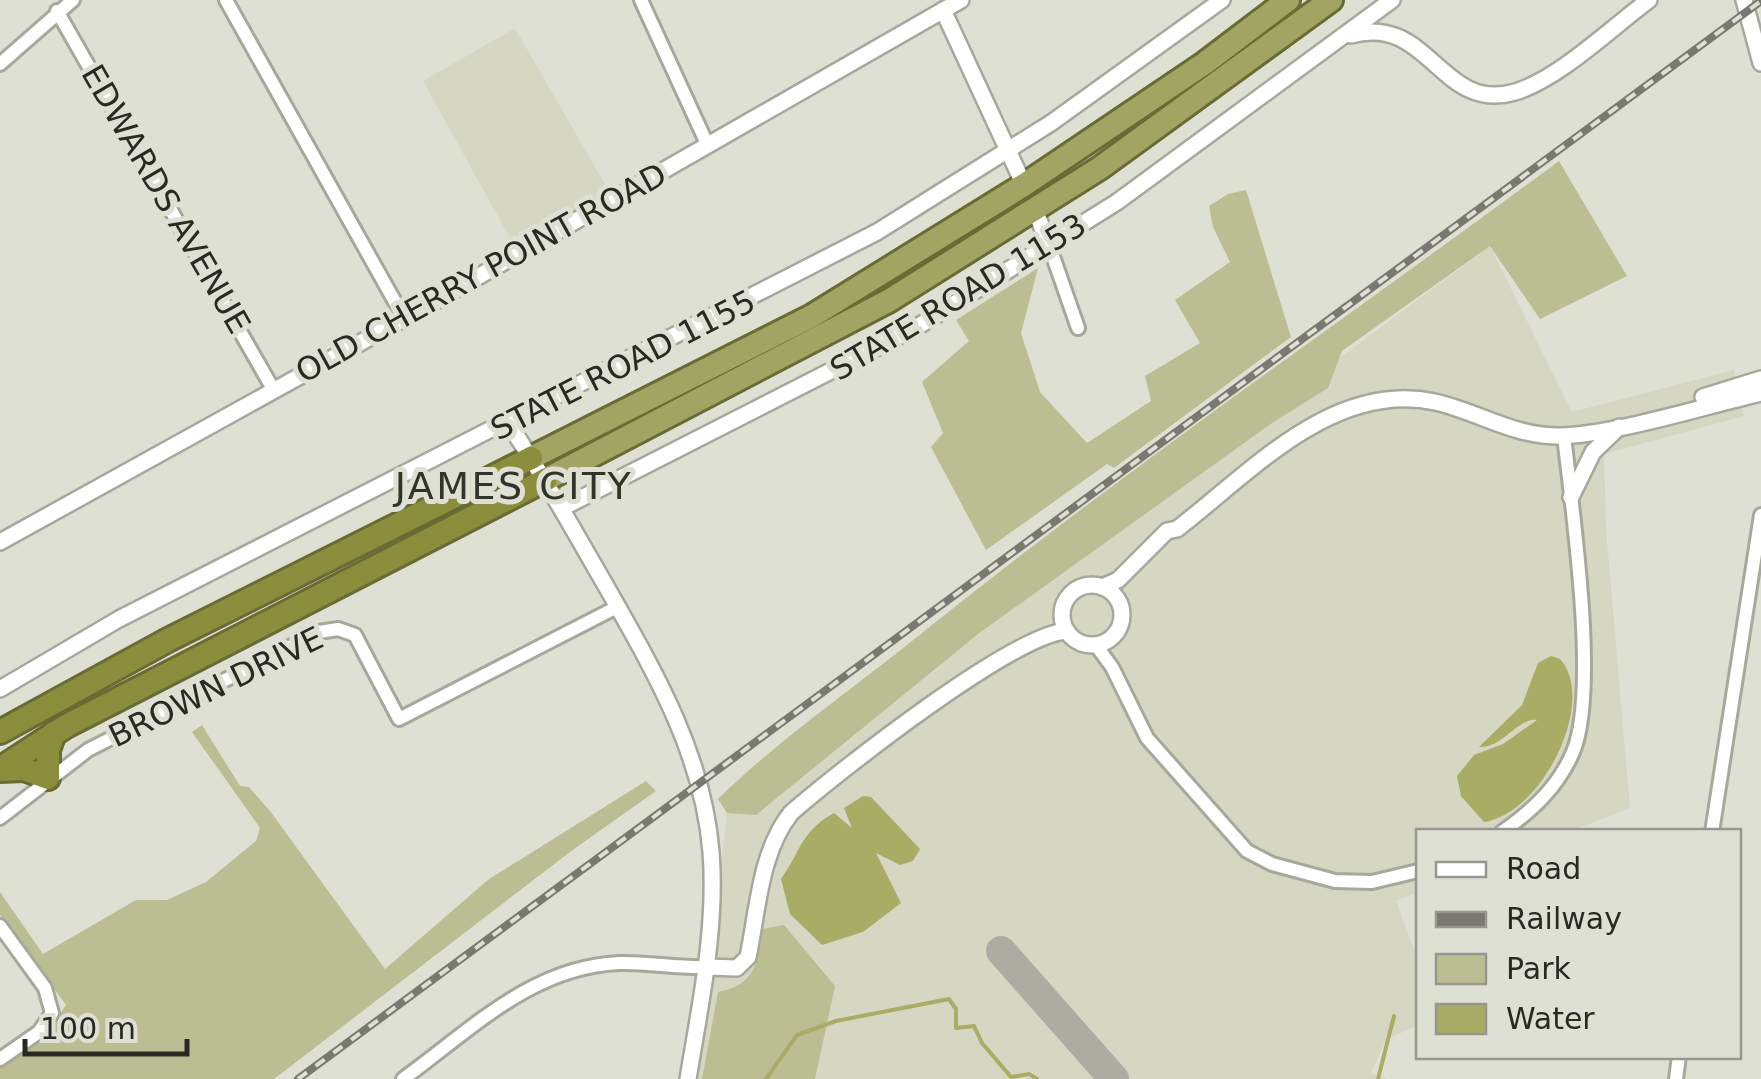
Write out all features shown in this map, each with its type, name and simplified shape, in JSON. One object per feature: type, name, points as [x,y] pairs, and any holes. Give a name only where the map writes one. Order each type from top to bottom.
[{"type":"highway","points":[[0,707],[20,713],[41,705],[812,316],[1024,185],[1205,63],[1288,0]]},
{"type":"highway","points":[[0,769],[54,733],[890,300],[1035,210],[1331,0]]},
{"type":"highway","points":[[0,732],[41,705]]},
{"type":"highway","points":[[0,769],[24,769],[48,778],[48,750],[54,733]]},
{"type":"street","points":[[0,64],[73,0]]},
{"type":"street","points":[[226,0],[404,318]]},
{"type":"street","points":[[641,0],[708,146]]},
{"type":"street","name":"OLD CHERRY POINT ROAD","points":[[0,542],[708,146],[941,5],[961,0]]},
{"type":"street","name":"STATE ROAD 1155","points":[[0,689],[119,619],[819,264],[1010,150],[1222,0]]},
{"type":"street","name":"STATE ROAD 1153","points":[[562,508],[826,376],[1049,245],[1160,171],[1392,0]]},
{"type":"street","name":"STATE ROAD 1153","points":[[1330,46],[1378,29],[1394,33],[1414,42],[1458,86],[1487,95],[1512,93],[1540,81],[1649,0]]},
{"type":"street","points":[[1744,0],[1761,63]]},
{"type":"street","points":[[941,5],[1024,185]]},
{"type":"street","name":"EDWARDS AVENUE","points":[[57,11],[273,388]]},
{"type":"street","points":[[1035,210],[1078,328]]},
{"type":"street","points":[[1678,412],[1694,400],[1761,378]]},
{"type":"street","points":[[978,672],[984,661],[1063,608],[1073,591],[1118,580],[1167,531],[1176,529],[1315,423],[1352,406],[1396,399],[1436,402],[1509,430],[1564,436],[1761,394]]},
{"type":"street","points":[[508,423],[562,508],[677,716],[706,813],[712,887],[688,1079]]},
{"type":"street","points":[[1571,496],[1592,452],[1622,424]]},
{"type":"street","points":[[1506,829],[1532,811],[1556,784],[1574,750],[1583,712],[1564,436]]},
{"type":"street","points":[[1712,829],[1761,515]]},
{"type":"street","points":[[1063,608],[1067,631],[1079,642],[1095,644],[1118,629],[1119,603],[1125,587],[1174,538],[1176,529]]},
{"type":"street","points":[[1102,586],[1119,603]]},
{"type":"street","name":"BROWN DRIVE","points":[[0,818],[88,750],[329,629],[355,635],[398,719],[618,607]]},
{"type":"street","points":[[403,1079],[517,993],[565,970],[621,963],[737,968],[748,957],[774,838],[790,813],[978,672],[1043,635],[1067,631]]},
{"type":"street","points":[[1095,644],[1112,667],[1153,747],[1247,851],[1284,868],[1335,881],[1372,882],[1416,871]]},
{"type":"street","points":[[0,926],[52,1004],[46,1026],[0,1059]]},
{"type":"shaded area","points":[[515,28],[610,193],[515,247],[423,81]]},
{"type":"shaded area","points":[[1490,246],[1572,412],[1734,370],[1744,416],[1604,454],[1606,528],[1630,808],[1576,829],[1416,829],[1416,893],[1396,901],[1416,955],[1416,1026],[1386,1040],[1371,1073],[1387,1079],[696,1079],[727,813]]},
{"type":"green space","points":[[1559,161],[1627,276],[1540,319],[1490,246],[1342,351],[1328,388],[1272,423],[978,634],[756,815],[727,813],[718,799],[813,718],[1071,517]]},
{"type":"green space","points":[[1246,190],[1291,337],[1114,468],[1107,464],[986,550],[931,447],[943,433],[922,382],[969,341],[956,320],[1038,268],[1021,333],[1040,392],[1087,443],[1151,401],[1145,376],[1200,343],[1175,300],[1230,262],[1213,227],[1209,206],[1228,194]]},
{"type":"green space","points":[[202,725],[240,786],[249,787],[270,811],[385,969],[489,879],[646,781],[656,791],[574,849],[274,1079],[0,1079],[0,1068],[42,1041],[66,1005],[0,915],[0,892],[43,954],[136,900],[167,900],[206,882],[256,841],[260,828],[192,732]]},
{"type":"green space","points":[[784,925],[835,986],[815,1079],[702,1079],[718,992],[740,984],[752,971],[762,929]]},
{"type":"water","points":[[1551,656],[1560,659],[1570,678],[1572,701],[1558,753],[1526,799],[1505,814],[1484,822],[1461,796],[1457,776],[1474,755],[1503,744],[1537,720],[1523,723],[1495,743],[1479,747],[1522,705],[1538,663]]},
{"type":"water","points":[[863,796],[871,797],[920,849],[913,861],[900,865],[876,853],[901,903],[863,932],[822,945],[790,914],[781,879],[808,834],[823,820],[834,813],[852,828],[844,808]]},
{"type":"waterway","points":[[766,1079],[797,1035],[836,1021],[949,999],[956,1009],[956,1028],[974,1026],[982,1043],[1011,1077],[1029,1074],[1037,1079]]},
{"type":"waterway","points":[[1378,1079],[1394,1016]]},
{"type":"taxiway","points":[[1001,951],[1114,1079]]},
{"type":"railway","points":[[298,1079],[1761,1]]},
{"type":"district","name":"JAMES CITY","points":[[514,486]]}]
